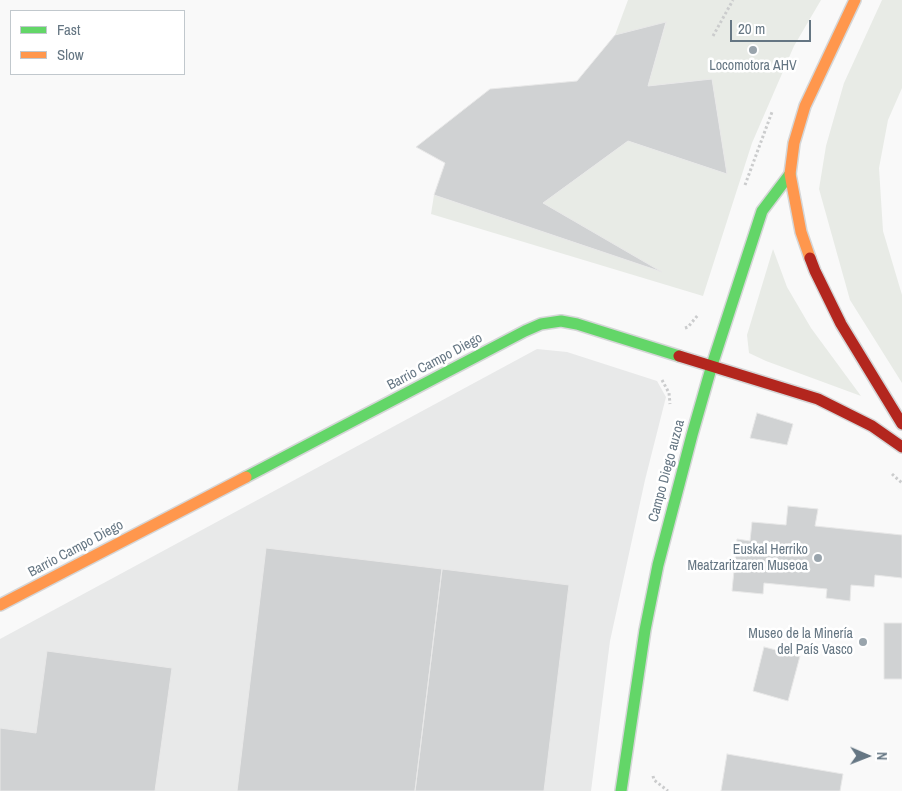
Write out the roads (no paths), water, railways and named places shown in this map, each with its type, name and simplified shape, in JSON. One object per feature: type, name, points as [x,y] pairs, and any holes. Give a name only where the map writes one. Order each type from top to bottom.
[{"type":"street","points":[[855,0],[805,106],[794,143],[790,174],[801,232],[815,271],[841,324],[902,424]]},
{"type":"street","name":"Campo Diego auzoa","points":[[621,791],[645,630],[658,565],[692,435],[712,365],[762,211],[790,174]]},
{"type":"street","name":"Barrio Campo Diego","points":[[0,605],[540,324],[561,321],[577,324],[818,399],[872,426],[902,447]]},
{"type":"place","name":"Locomotora AHV","points":[[753,50]]},
{"type":"place","name":"Euskal Herriko Meatzaritzaren Museoa","points":[[818,558]]},
{"type":"place","name":"Museo de la Minería del País Vasco","points":[[863,642]]}]
